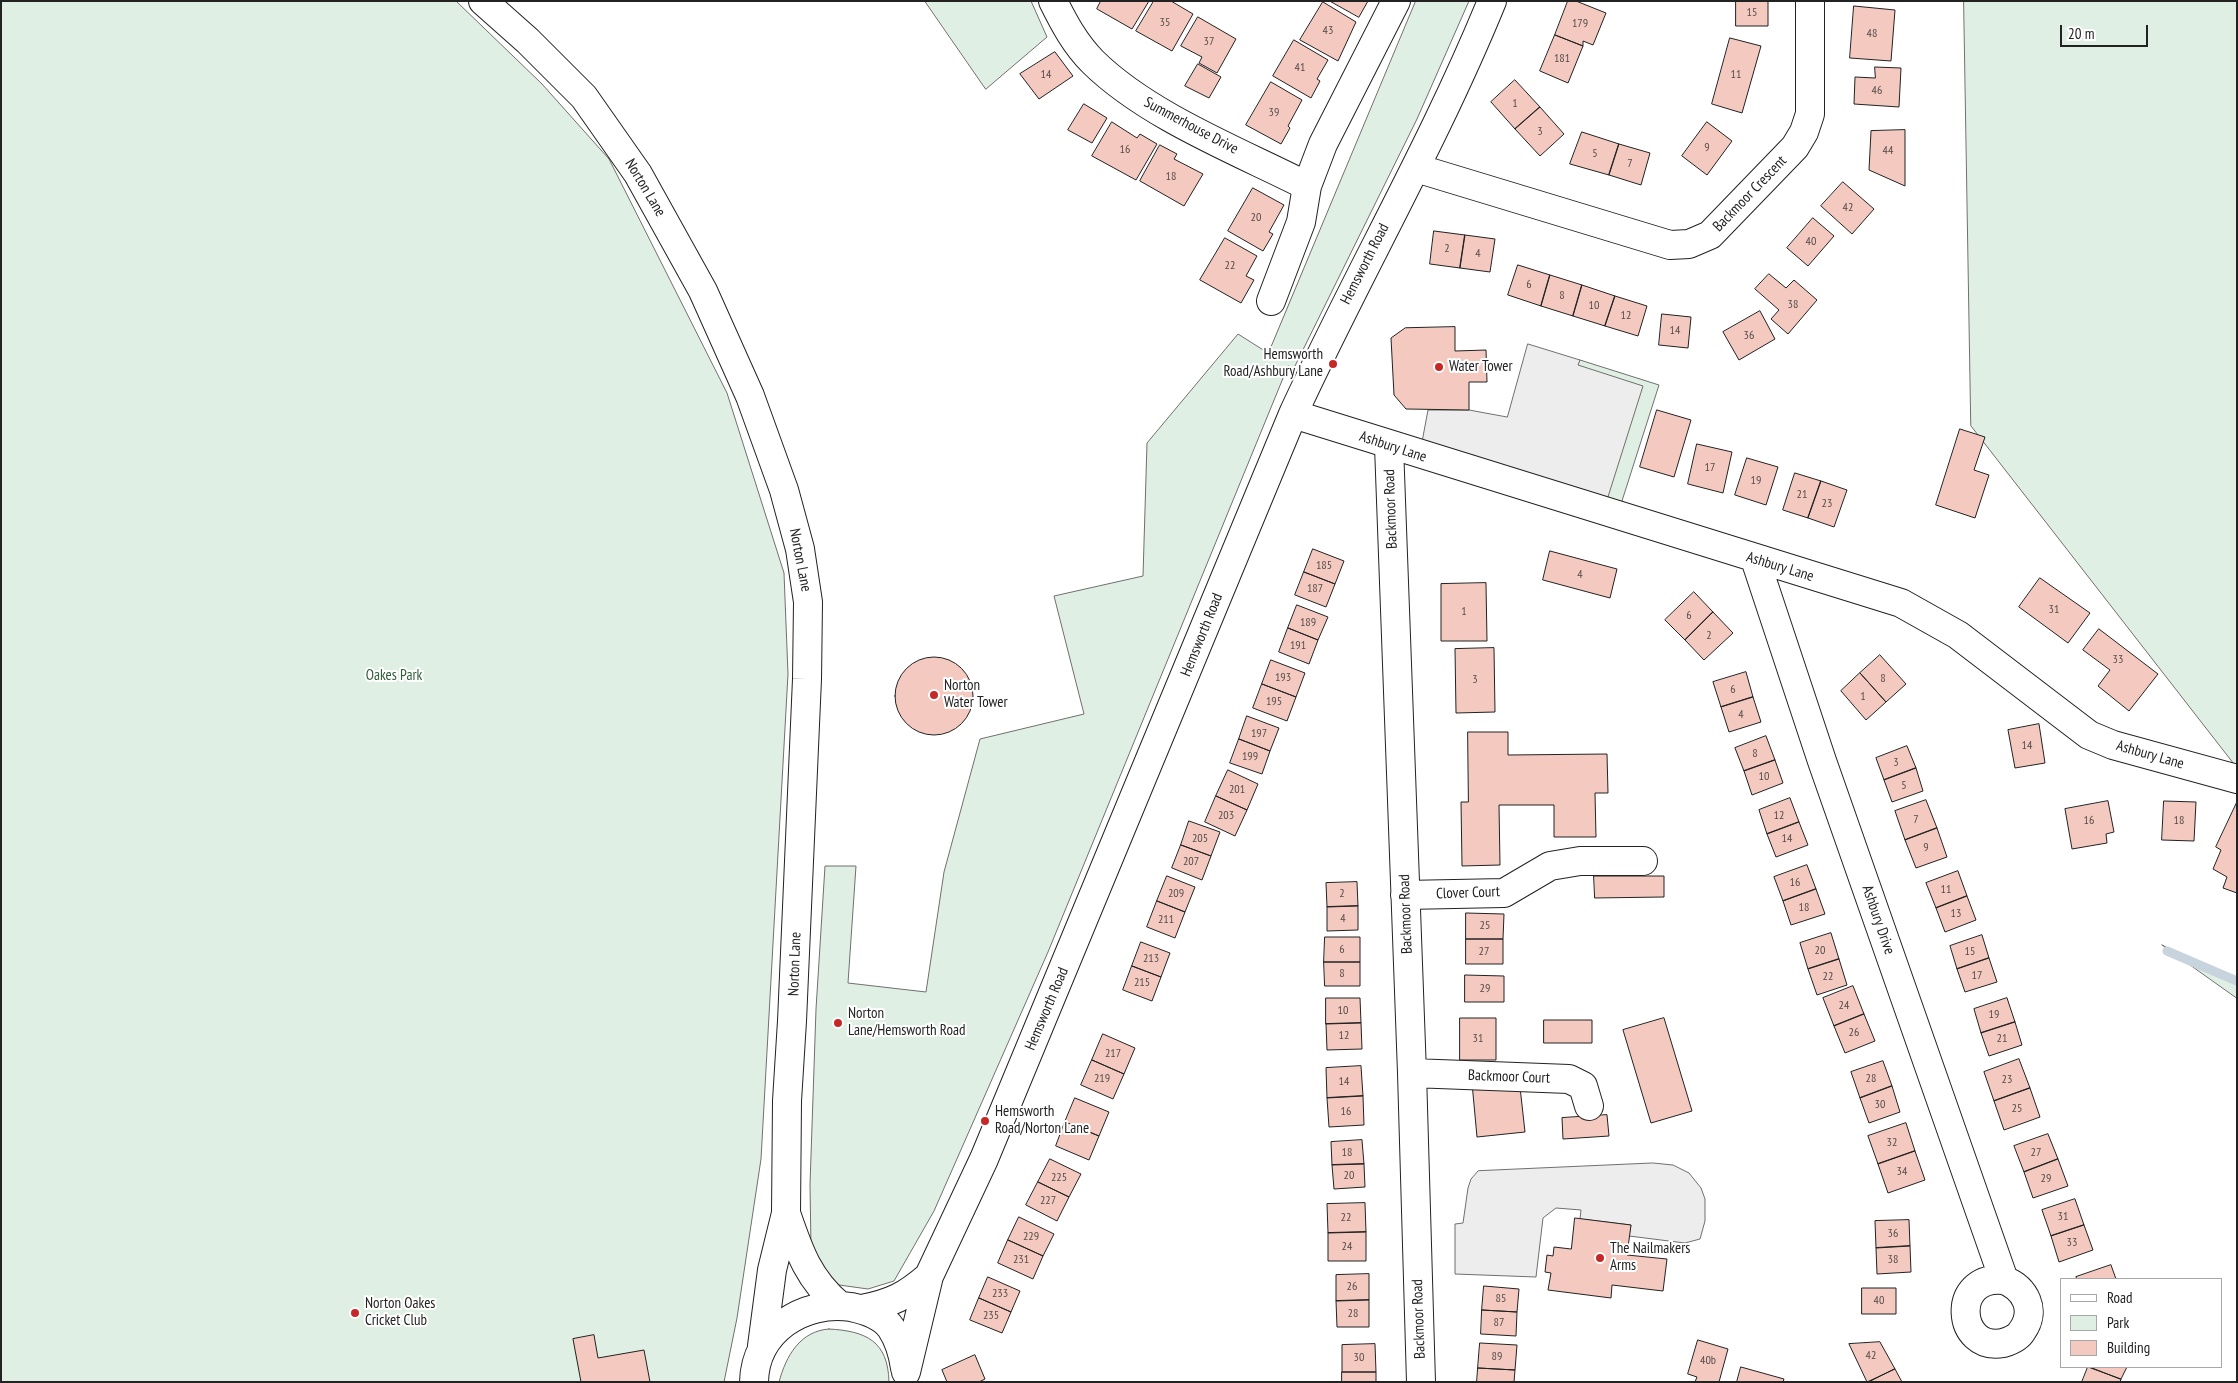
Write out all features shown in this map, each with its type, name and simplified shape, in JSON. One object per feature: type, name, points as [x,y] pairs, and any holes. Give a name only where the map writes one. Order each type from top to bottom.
[{"type":"street","name":"Norton Lane","points":[[483,1],[528,41],[584,98],[638,174],[703,291],[750,396],[784,490],[800,549],[808,602],[807,679],[793,1011],[786,1100],[786,1213],[772,1270],[762,1346],[754,1382]]},
{"type":"street","name":"Summerhouse Drive","points":[[1053,1],[1069,33],[1093,62],[1150,107],[1307,186]]},
{"type":"street","points":[[1271,301],[1301,222],[1307,186],[1323,144],[1396,1]]},
{"type":"street","name":"Hemsworth Road","points":[[906,1377],[929,1276],[984,1159],[1293,414],[1341,311],[1416,168],[1492,1]]},
{"type":"street","name":"Backmoor Crescent","points":[[1416,168],[1670,245],[1689,244],[1710,235],[1795,147],[1804,132],[1810,114],[1810,1]]},
{"type":"street","name":"Ashbury Lane","points":[[1293,414],[1389,446],[1901,603],[1958,635],[2090,735],[2113,745],[2237,778]]},
{"type":"street","name":"Backmoor Road","points":[[1389,446],[1412,1073],[1421,1382]]},
{"type":"street","name":"Ashbury Drive","points":[[1755,559],[1822,761],[2004,1280]]},
{"type":"street","name":"Clover Court","points":[[1405,895],[1504,893],[1550,866],[1580,861],[1643,861]]},
{"type":"street","name":"Backmoor Court","points":[[1412,1073],[1569,1079],[1583,1086],[1589,1106]]},
{"type":"street","name":"Norton Lane","points":[[786,1213],[810,1274],[824,1292],[890,1327],[903,1355],[906,1377]]},
{"type":"street","name":"Hemsworth Road","points":[[762,1346],[780,1325],[797,1314],[818,1307],[851,1308],[891,1302],[902,1297],[929,1276]]},
{"type":"green space","name":"Oakes Park","points":[[1,1],[456,1],[542,84],[609,159],[727,393],[784,573],[788,674],[761,1159],[737,1318],[724,1382],[1,1382]]},
{"type":"green space","points":[[925,1],[1031,1],[1047,37],[986,89]]},
{"type":"green space","points":[[1416,1],[1469,1],[1417,119],[1294,368],[1288,366],[1048,952],[934,1211],[894,1281],[868,1289],[832,1284],[811,1249],[810,1185],[816,1009],[825,866],[856,866],[848,983],[926,992],[944,872],[980,739],[1084,714],[1054,596],[1143,576],[1147,443],[1238,334],[1268,353]]},
{"type":"green space","points":[[1964,1],[2237,1],[2237,768],[1971,426]]},
{"type":"green space","points":[[1580,360],[1659,385],[1621,504],[1607,500],[1578,365]]},
{"type":"green space","points":[[2162,945],[2237,985],[2237,998]]},
{"type":"green space","points":[[829,1329],[854,1332],[872,1341],[884,1357],[888,1368],[889,1382],[779,1382],[790,1354],[796,1346],[810,1334]]},
{"type":"shaded area","points":[[1528,344],[1580,360],[1578,365],[1643,386],[1607,500],[1422,442],[1428,410],[1469,410],[1507,417]]},
{"type":"shaded area","points":[[1653,1163],[1673,1165],[1689,1173],[1701,1188],[1705,1199],[1705,1221],[1700,1239],[1685,1243],[1629,1236],[1631,1225],[1580,1219],[1581,1210],[1556,1208],[1543,1218],[1536,1277],[1455,1274],[1455,1224],[1463,1223],[1468,1188],[1471,1179],[1478,1171]]},
{"type":"building","points":[[1101,1],[1149,1],[1132,29],[1097,9]]},
{"type":"building","points":[[1154,1],[1171,1],[1193,14],[1172,51],[1136,31]]},
{"type":"building","points":[[1330,1],[1368,1],[1359,17]]},
{"type":"building","points":[[1568,1],[1576,1],[1606,13],[1593,45],[1583,41],[1583,46],[1555,35]]},
{"type":"building","points":[[1736,1],[1768,1],[1768,26],[1736,26]]},
{"type":"building","points":[[1323,2],[1356,22],[1338,61],[1300,40]]},
{"type":"building","points":[[1854,6],[1895,10],[1891,61],[1850,58]]},
{"type":"building","points":[[1198,17],[1236,39],[1217,73],[1199,63],[1202,57],[1181,46]]},
{"type":"building","points":[[1555,35],[1583,46],[1568,83],[1540,71]]},
{"type":"building","points":[[1730,38],[1761,46],[1742,113],[1712,104]]},
{"type":"building","points":[[1294,40],[1328,60],[1317,79],[1320,81],[1311,98],[1273,76]]},
{"type":"building","points":[[1055,52],[1073,76],[1039,99],[1020,74]]},
{"type":"building","points":[[1198,64],[1221,77],[1209,98],[1185,86]]},
{"type":"building","points":[[1875,67],[1901,68],[1899,107],[1854,104],[1855,77],[1875,78]]},
{"type":"building","points":[[1515,80],[1540,107],[1515,129],[1491,102]]},
{"type":"building","points":[[1271,82],[1302,100],[1281,144],[1246,125]]},
{"type":"building","points":[[1084,104],[1107,118],[1092,143],[1068,130]]},
{"type":"building","points":[[1540,107],[1564,134],[1540,156],[1515,129]]},
{"type":"building","points":[[1112,122],[1137,138],[1140,134],[1157,144],[1136,180],[1092,156]]},
{"type":"building","points":[[1707,122],[1732,141],[1707,175],[1682,156]]},
{"type":"building","points":[[1905,130],[1905,186],[1869,170],[1871,131]]},
{"type":"building","points":[[1582,132],[1619,144],[1609,175],[1570,164]]},
{"type":"building","points":[[1619,144],[1650,153],[1641,185],[1609,175]]},
{"type":"building","points":[[1160,145],[1177,154],[1174,159],[1203,174],[1184,206],[1140,181]]},
{"type":"building","points":[[1843,182],[1874,209],[1852,234],[1821,206]]},
{"type":"building","points":[[1253,188],[1284,205],[1269,232],[1273,234],[1263,251],[1228,231]]},
{"type":"building","points":[[1813,218],[1834,236],[1808,266],[1787,248]]},
{"type":"building","points":[[1434,231],[1465,235],[1460,268],[1430,264]]},
{"type":"building","points":[[1465,235],[1495,239],[1490,272],[1460,268]]},
{"type":"building","points":[[1225,238],[1257,256],[1246,276],[1254,280],[1241,303],[1200,280]]},
{"type":"building","points":[[1518,265],[1550,275],[1541,306],[1508,295]]},
{"type":"building","points":[[1769,274],[1786,288],[1794,280],[1817,300],[1788,334],[1771,319],[1779,310],[1755,289]]},
{"type":"building","points":[[1550,275],[1582,285],[1573,316],[1541,306]]},
{"type":"building","points":[[1582,285],[1615,296],[1605,326],[1573,316]]},
{"type":"building","points":[[1615,296],[1647,306],[1638,336],[1605,326]]},
{"type":"building","points":[[1760,311],[1775,339],[1739,360],[1723,332]]},
{"type":"building","points":[[1662,314],[1691,317],[1688,348],[1659,345]]},
{"type":"building","name":"Water Tower","points":[[1455,327],[1455,351],[1486,350],[1487,382],[1469,382],[1469,410],[1406,409],[1394,395],[1391,338],[1405,328]]},
{"type":"building","points":[[1657,410],[1691,420],[1674,477],[1640,467]]},
{"type":"building","points":[[1960,429],[1985,437],[1974,470],[1989,475],[1975,518],[1936,505]]},
{"type":"building","points":[[1697,444],[1732,452],[1723,493],[1688,484]]},
{"type":"building","points":[[1747,458],[1778,467],[1766,505],[1735,495]]},
{"type":"building","points":[[1795,473],[1821,481],[1808,518],[1783,510]]},
{"type":"building","points":[[1821,481],[1847,490],[1834,527],[1808,518]]},
{"type":"building","points":[[1313,549],[1344,561],[1335,584],[1304,572]]},
{"type":"building","points":[[1550,551],[1617,569],[1610,598],[1543,580]]},
{"type":"building","points":[[1304,572],[1335,584],[1326,607],[1295,595]]},
{"type":"building","points":[[2040,578],[2090,613],[2068,643],[2019,607]]},
{"type":"building","points":[[1486,583],[1487,641],[1441,641],[1441,584]]},
{"type":"building","points":[[1694,592],[1713,612],[1685,640],[1665,620]]},
{"type":"building","points":[[1297,605],[1328,617],[1318,640],[1288,628]]},
{"type":"building","points":[[1713,612],[1733,633],[1704,660],[1685,640]]},
{"type":"building","points":[[1288,628],[1318,640],[1309,664],[1279,652]]},
{"type":"building","points":[[2099,629],[2158,674],[2129,711],[2098,686],[2110,670],[2083,650]]},
{"type":"building","points":[[1494,648],[1495,712],[1456,713],[1455,649]]},
{"type":"building","points":[[1880,655],[1906,684],[1886,702],[1860,673]]},
{"type":"building","name":"Norton Water Tower","points":[[934,657],[949,660],[961,669],[970,681],[973,696],[970,711],[961,723],[949,732],[934,735],[919,732],[907,723],[898,711],[895,696],[898,681],[907,669],[919,660]]},
{"type":"building","points":[[1271,660],[1305,673],[1296,697],[1262,684]]},
{"type":"building","points":[[1746,672],[1753,697],[1721,707],[1713,682]]},
{"type":"building","points":[[1860,673],[1886,702],[1866,720],[1841,691]]},
{"type":"building","points":[[1262,684],[1296,697],[1287,721],[1253,708]]},
{"type":"building","points":[[1753,697],[1761,722],[1729,732],[1721,707]]},
{"type":"building","points":[[1247,716],[1279,728],[1270,751],[1239,739]]},
{"type":"building","points":[[2039,724],[2045,763],[2015,768],[2008,730]]},
{"type":"building","points":[[1468,732],[1508,732],[1508,755],[1607,754],[1608,793],[1595,793],[1596,837],[1554,837],[1554,805],[1499,805],[1500,865],[1462,866],[1461,802],[1468,802]]},
{"type":"building","points":[[1766,736],[1775,760],[1744,771],[1735,748]]},
{"type":"building","points":[[1239,739],[1270,751],[1262,774],[1230,763]]},
{"type":"building","points":[[1907,746],[1916,768],[1884,780],[1876,758]]},
{"type":"building","points":[[1775,760],[1783,783],[1752,795],[1744,771]]},
{"type":"building","points":[[1916,768],[1923,791],[1892,802],[1884,780]]},
{"type":"building","points":[[1228,770],[1258,784],[1247,810],[1216,796]]},
{"type":"building","points":[[1216,796],[1247,810],[1235,836],[1205,822]]},
{"type":"building","points":[[1790,798],[1799,822],[1767,834],[1759,810]]},
{"type":"building","points":[[1926,800],[1937,828],[1905,840],[1895,811]]},
{"type":"building","points":[[2108,801],[2114,832],[2106,834],[2107,843],[2072,849],[2065,809]]},
{"type":"building","points":[[2164,801],[2196,802],[2194,841],[2162,840]]},
{"type":"building","points":[[2237,802],[2237,893],[2223,888],[2227,877],[2213,869],[2221,850],[2216,847]]},
{"type":"building","points":[[1189,821],[1220,832],[1211,856],[1181,845]]},
{"type":"building","points":[[1799,822],[1808,845],[1776,857],[1767,834]]},
{"type":"building","points":[[1937,828],[1947,857],[1916,868],[1905,840]]},
{"type":"building","points":[[1181,845],[1211,856],[1202,880],[1172,868]]},
{"type":"building","points":[[1807,865],[1816,889],[1783,901],[1774,877]]},
{"type":"building","points":[[1958,871],[1967,896],[1936,908],[1926,883]]},
{"type":"building","points":[[1167,876],[1195,887],[1185,912],[1157,901]]},
{"type":"building","points":[[1594,876],[1664,876],[1664,897],[1595,898]]},
{"type":"building","points":[[1357,882],[1358,906],[1327,907],[1326,883]]},
{"type":"building","points":[[1816,889],[1825,914],[1791,925],[1783,901]]},
{"type":"building","points":[[1967,896],[1976,920],[1945,932],[1936,908]]},
{"type":"building","points":[[1157,901],[1185,912],[1175,938],[1147,927]]},
{"type":"building","points":[[1358,906],[1358,930],[1327,931],[1327,907]]},
{"type":"building","points":[[1466,913],[1504,914],[1503,939],[1466,939]]},
{"type":"building","points":[[1831,933],[1839,959],[1808,969],[1800,943]]},
{"type":"building","points":[[1982,935],[1989,958],[1957,969],[1950,946]]},
{"type":"building","points":[[1325,937],[1360,937],[1360,962],[1324,962]]},
{"type":"building","points":[[1466,939],[1503,939],[1503,964],[1466,964]]},
{"type":"building","points":[[1141,942],[1170,953],[1161,977],[1132,966]]},
{"type":"building","points":[[1989,958],[1997,982],[1965,992],[1957,969]]},
{"type":"building","points":[[1839,959],[1847,985],[1817,995],[1808,969]]},
{"type":"building","points":[[1324,962],[1360,962],[1360,986],[1325,986]]},
{"type":"building","points":[[1132,966],[1161,977],[1152,1001],[1123,990]]},
{"type":"building","points":[[1465,975],[1504,976],[1504,1002],[1465,1002]]},
{"type":"building","points":[[1853,986],[1864,1014],[1834,1026],[1823,998]]},
{"type":"building","points":[[1326,998],[1360,998],[1361,1023],[1326,1024]]},
{"type":"building","points":[[2007,998],[2015,1022],[1981,1033],[1974,1009]]},
{"type":"building","points":[[1864,1014],[1875,1041],[1845,1053],[1834,1026]]},
{"type":"building","points":[[1460,1018],[1496,1018],[1496,1060],[1460,1060]]},
{"type":"building","points":[[1664,1018],[1692,1111],[1651,1123],[1623,1030]]},
{"type":"building","points":[[1544,1020],[1592,1020],[1592,1043],[1544,1043]]},
{"type":"building","points":[[2015,1022],[2022,1045],[1989,1056],[1981,1033]]},
{"type":"building","points":[[1361,1023],[1362,1049],[1327,1050],[1326,1024]]},
{"type":"building","points":[[1103,1034],[1135,1048],[1124,1074],[1092,1060]]},
{"type":"building","points":[[2019,1059],[2030,1088],[1994,1101],[1984,1072]]},
{"type":"building","points":[[1092,1060],[1124,1074],[1113,1099],[1081,1085]]},
{"type":"building","points":[[1883,1061],[1892,1086],[1860,1098],[1851,1072]]},
{"type":"building","points":[[1361,1066],[1363,1096],[1327,1098],[1326,1068]]},
{"type":"building","points":[[1519,1078],[1525,1132],[1477,1137],[1472,1083]]},
{"type":"building","points":[[1892,1086],[1900,1112],[1869,1123],[1860,1098]]},
{"type":"building","points":[[2030,1088],[2040,1117],[2004,1130],[1994,1101]]},
{"type":"building","points":[[1363,1096],[1364,1125],[1329,1127],[1327,1098]]},
{"type":"building","points":[[1075,1098],[1109,1112],[1099,1136],[1065,1122]]},
{"type":"building","points":[[1607,1115],[1609,1136],[1563,1139],[1562,1118]]},
{"type":"building","points":[[1065,1122],[1099,1136],[1089,1160],[1056,1146]]},
{"type":"building","points":[[1906,1123],[1915,1151],[1878,1164],[1868,1136]]},
{"type":"building","points":[[2048,1134],[2058,1159],[2024,1172],[2014,1146]]},
{"type":"building","points":[[1362,1140],[1364,1164],[1332,1165],[1331,1142]]},
{"type":"building","points":[[1915,1151],[1925,1180],[1888,1193],[1878,1164]]},
{"type":"building","points":[[1050,1159],[1081,1174],[1069,1197],[1038,1182]]},
{"type":"building","points":[[2058,1159],[2068,1186],[2033,1198],[2024,1172]]},
{"type":"building","points":[[1364,1164],[1365,1187],[1334,1189],[1332,1165]]},
{"type":"building","points":[[1038,1182],[1069,1197],[1057,1221],[1026,1205]]},
{"type":"building","points":[[2075,1199],[2084,1225],[2051,1236],[2042,1210]]},
{"type":"building","points":[[1365,1203],[1366,1232],[1328,1233],[1327,1204]]},
{"type":"building","points":[[1019,1217],[1054,1234],[1043,1256],[1008,1240]]},
{"type":"building","name":"The Nailmakers Arms","points":[[1575,1218],[1631,1225],[1627,1255],[1667,1259],[1663,1291],[1612,1285],[1611,1298],[1548,1290],[1551,1273],[1545,1272],[1547,1255],[1553,1256],[1554,1247],[1571,1249]]},
{"type":"building","points":[[1909,1220],[1910,1246],[1876,1248],[1875,1221]]},
{"type":"building","points":[[2084,1225],[2093,1250],[2059,1262],[2051,1236]]},
{"type":"building","points":[[1366,1232],[1366,1261],[1328,1261],[1328,1233]]},
{"type":"building","points":[[1008,1240],[1043,1256],[1033,1279],[998,1263]]},
{"type":"building","points":[[1910,1246],[1911,1272],[1877,1274],[1876,1248]]},
{"type":"building","points":[[2111,1265],[2116,1278],[2076,1278]]},
{"type":"building","points":[[1369,1274],[1369,1300],[1336,1301],[1336,1275]]},
{"type":"building","points":[[988,1277],[1020,1291],[1011,1312],[979,1298]]},
{"type":"building","points":[[1484,1286],[1519,1289],[1517,1312],[1482,1310]]},
{"type":"building","points":[[1862,1288],[1896,1288],[1896,1314],[1862,1314]]},
{"type":"building","points":[[979,1298],[1011,1312],[1002,1333],[970,1320]]},
{"type":"building","points":[[1369,1300],[1369,1327],[1337,1327],[1336,1301]]},
{"type":"building","points":[[1482,1310],[1517,1312],[1516,1336],[1481,1334]]},
{"type":"building","points":[[594,1335],[598,1358],[644,1350],[650,1382],[581,1382],[573,1339]]},
{"type":"building","points":[[1698,1340],[1728,1349],[1719,1382],[1695,1382],[1697,1377],[1688,1374]]},
{"type":"building","points":[[1880,1342],[1895,1369],[1867,1382],[1849,1344]]},
{"type":"building","points":[[1480,1343],[1517,1345],[1515,1370],[1478,1368]]},
{"type":"building","points":[[1375,1344],[1376,1372],[1342,1372],[1342,1345]]},
{"type":"building","points":[[975,1355],[985,1379],[979,1382],[947,1382],[942,1370]]},
{"type":"building","points":[[1741,1367],[1784,1379],[1783,1382],[1737,1382]]},
{"type":"building","points":[[1478,1368],[1515,1370],[1514,1382],[1477,1382]]},
{"type":"building","points":[[2088,1368],[2121,1379],[2120,1382],[2082,1382]]},
{"type":"building","points":[[2093,1368],[2126,1368],[2121,1379]]},
{"type":"building","points":[[1895,1369],[1902,1382],[1869,1382]]},
{"type":"building","points":[[1342,1372],[1376,1372],[1376,1382],[1342,1382]]},
{"type":"waterway","points":[[2167,951],[2237,981]]},
{"type":"place","name":"Hemsworth Road/Ashbury Lane","points":[[1333,364]]},
{"type":"place","name":"Water Tower","points":[[1439,367]]},
{"type":"place","name":"Norton Water Tower","points":[[934,695]]},
{"type":"place","name":"Norton Lane/Hemsworth Road","points":[[838,1023]]},
{"type":"place","name":"Hemsworth Road/Norton Lane","points":[[985,1121]]},
{"type":"place","name":"The Nailmakers Arms","points":[[1600,1258]]},
{"type":"place","name":"Norton Oakes Cricket Club","points":[[355,1313]]}]
